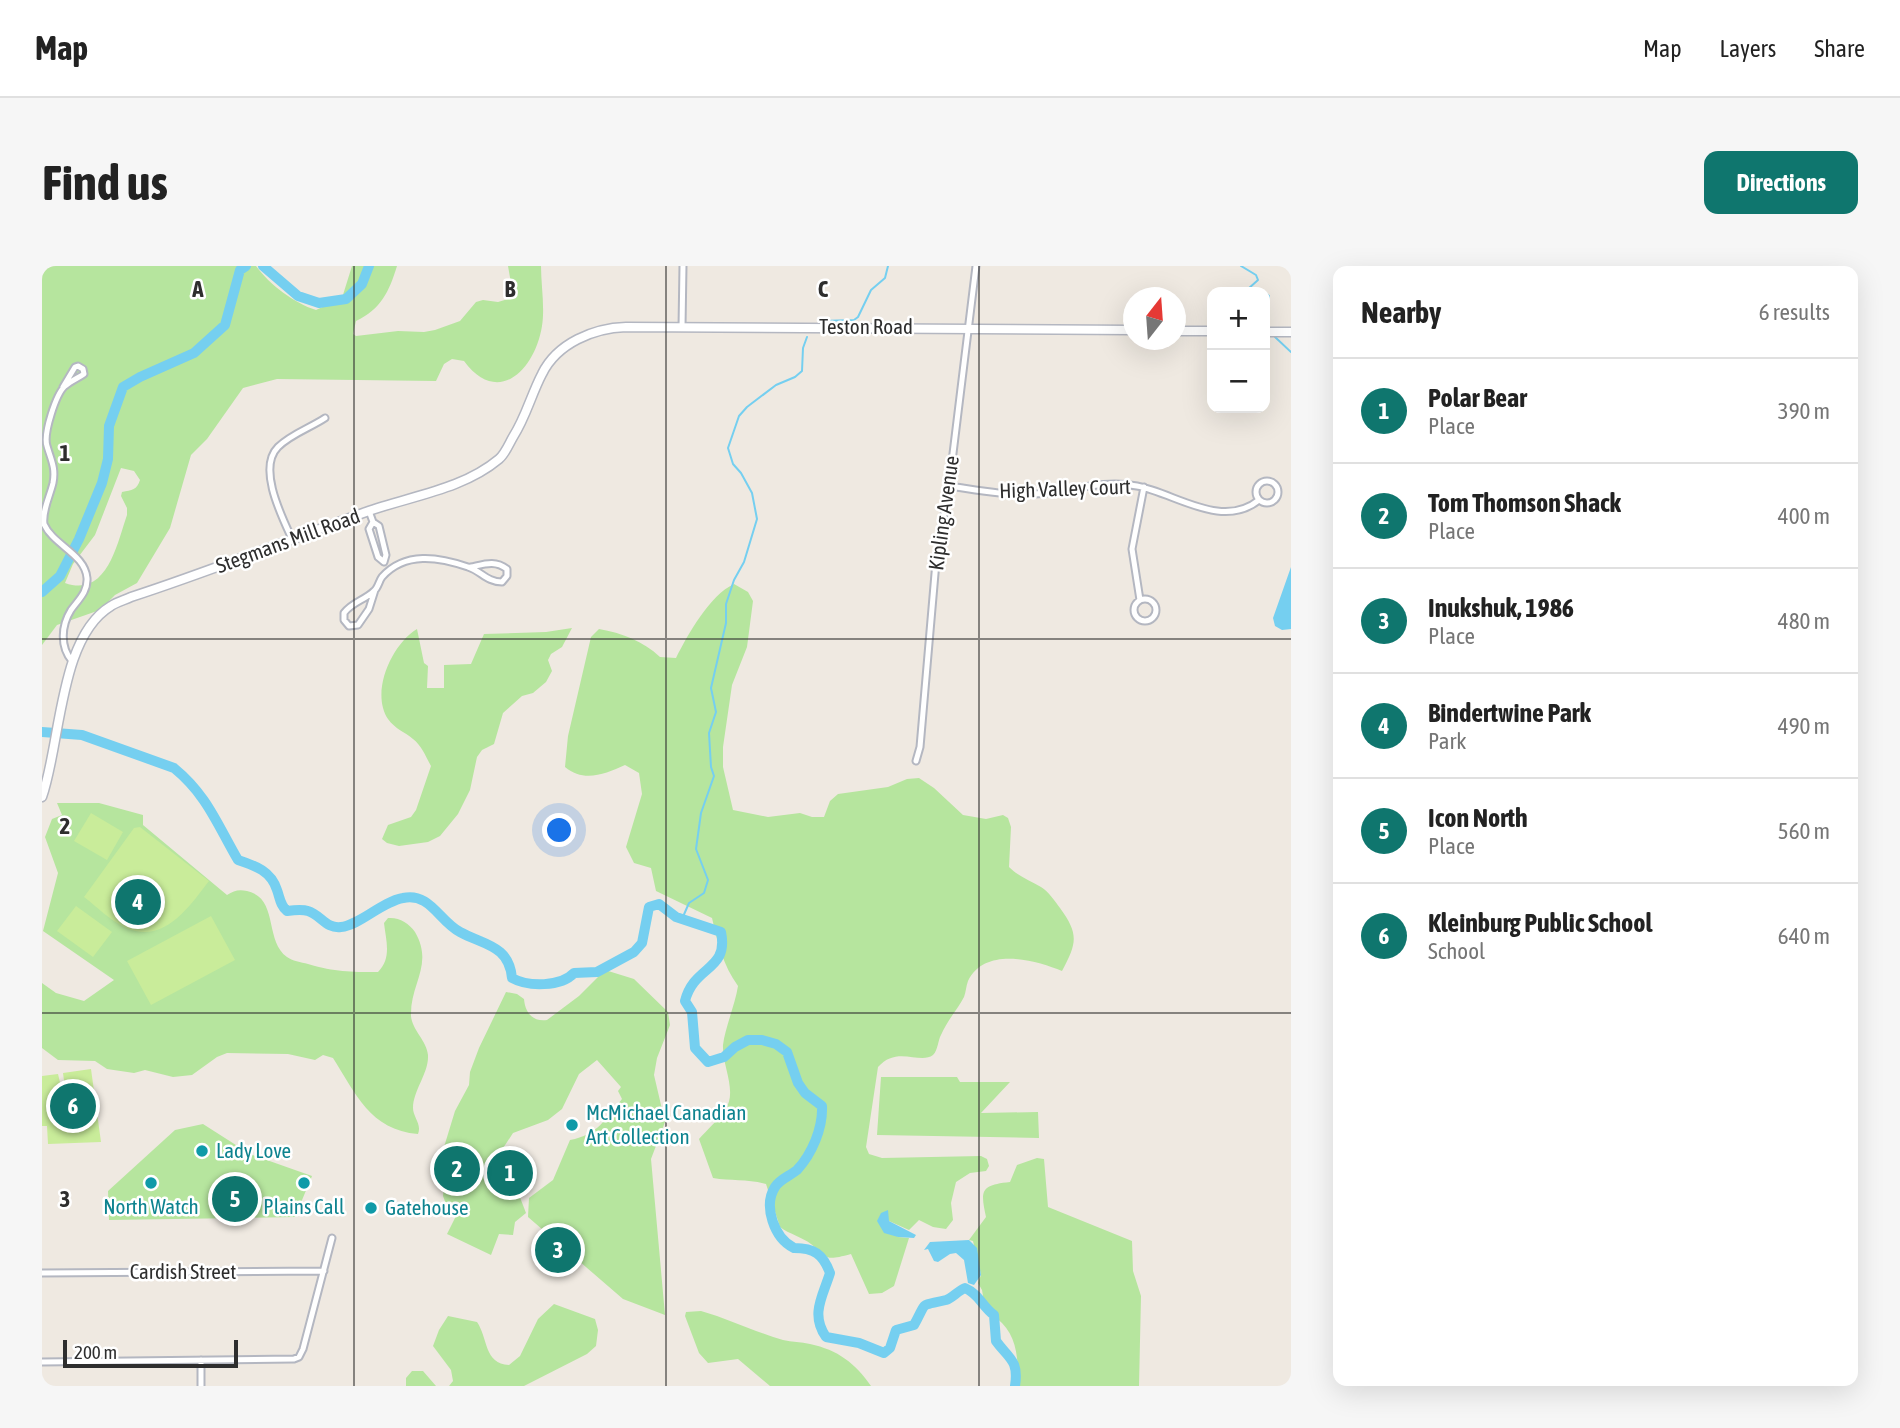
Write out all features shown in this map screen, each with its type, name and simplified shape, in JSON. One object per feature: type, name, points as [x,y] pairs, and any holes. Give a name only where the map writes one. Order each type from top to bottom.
[{"type":"street","points":[[682,327],[683,266]]},
{"type":"street","name":"Kipling Avenue","points":[[916,761],[920,747],[936,562],[949,486],[976,266]]},
{"type":"street","name":"Teston Road","points":[[599,331],[618,327],[1123,330]]},
{"type":"street","name":"Stegmans Mill Road","points":[[42,797],[72,661],[90,626],[111,606],[469,477],[501,458],[523,421],[542,373],[549,363],[573,342],[599,331]]},
{"type":"street","points":[[1186,331],[1207,331]]},
{"type":"street","points":[[1270,332],[1291,332]]},
{"type":"street","points":[[64,387],[46,437],[54,469],[53,484],[42,518],[44,526],[78,559],[87,574],[88,585],[81,600],[71,611],[65,627],[63,644],[72,661]]},
{"type":"street","points":[[292,540],[277,503],[269,472],[272,455],[290,438],[325,418]]},
{"type":"street","name":"High Valley Court","points":[[1263,481],[1274,483],[1278,493],[1276,499],[1266,503],[1259,500],[1255,494],[1257,486],[1263,481]]},
{"type":"street","name":"High Valley Court","points":[[949,486],[1026,495],[1095,484],[1117,484],[1144,488],[1205,509],[1226,512],[1247,509],[1259,500]]},
{"type":"street","points":[[1140,600],[1148,599],[1156,607],[1156,614],[1151,620],[1144,622],[1135,616],[1134,608],[1140,600],[1132,549],[1144,488]]},
{"type":"street","points":[[369,511],[373,522],[379,526],[386,555],[384,562]]},
{"type":"street","points":[[373,522],[369,529],[378,557],[390,571]]},
{"type":"street","points":[[375,590],[349,606],[344,613],[344,620],[349,626],[358,625],[369,609],[380,580],[403,563],[424,557],[471,567],[493,582],[502,582],[508,576],[507,569],[500,564],[471,567]]},
{"type":"street","points":[[42,1362],[299,1357],[332,1238]]},
{"type":"street","name":"Cardish Street","points":[[42,1273],[324,1271]]},
{"type":"street","points":[[201,1360],[201,1386]]},
{"type":"green space","points":[[42,266],[256,266],[283,292],[316,310],[342,298],[352,266],[397,266],[383,299],[372,311],[356,321],[353,334],[356,336],[398,331],[424,332],[460,321],[476,302],[508,299],[512,289],[508,266],[541,266],[543,319],[538,342],[523,369],[502,382],[490,381],[477,375],[464,361],[452,359],[444,364],[436,381],[277,379],[243,388],[207,439],[191,455],[170,528],[137,583],[115,595],[100,610],[57,625],[42,645]],"holes":[[[121,468],[134,471],[140,480],[134,489],[122,492],[127,515],[108,566],[91,583],[79,586],[65,583],[73,564],[95,535]]]},
{"type":"green space","points":[[734,584],[748,592],[753,601],[747,647],[732,685],[723,747],[723,767],[733,810],[768,817],[800,813],[824,817],[830,801],[838,794],[888,787],[907,779],[919,778],[963,815],[986,819],[1003,815],[1008,818],[1011,827],[1009,867],[1049,894],[1073,932],[1073,946],[1062,971],[1025,960],[986,963],[976,970],[968,981],[964,997],[943,1030],[933,1055],[922,1058],[893,1057],[878,1067],[866,1147],[869,1154],[882,1158],[981,1156],[987,1159],[989,1166],[986,1171],[970,1173],[956,1182],[951,1203],[953,1220],[946,1229],[933,1227],[919,1220],[909,1230],[889,1221],[881,1214],[898,1237],[909,1238],[894,1286],[882,1293],[869,1294],[851,1254],[836,1258],[825,1256],[780,1227],[766,1184],[713,1178],[699,1139],[729,1103],[730,1087],[723,1045],[738,986],[725,962],[712,918],[656,891],[651,868],[634,863],[626,847],[642,794],[639,773],[625,765],[602,774],[587,776],[565,767],[568,736],[591,637],[599,629],[608,631],[639,642],[660,657],[676,658],[708,606]]},
{"type":"green space","points":[[572,628],[562,647],[551,654],[548,660],[552,671],[546,682],[533,693],[522,696],[503,713],[494,744],[482,750],[477,757],[470,790],[458,814],[440,836],[428,842],[399,846],[382,839],[388,825],[411,817],[416,810],[431,766],[419,745],[388,719],[383,708],[381,696],[386,670],[399,646],[408,636],[417,629],[424,663],[428,666],[427,688],[444,688],[444,665],[471,664],[484,634],[546,632]]},
{"type":"green space","points":[[57,803],[99,803],[143,815],[143,825],[227,895],[241,890],[257,895],[268,910],[280,950],[294,960],[335,970],[378,972],[387,955],[384,923],[388,918],[392,918],[410,926],[415,932],[422,954],[411,1016],[428,1055],[414,1101],[413,1111],[419,1127],[418,1134],[388,1126],[376,1118],[357,1097],[333,1058],[323,1055],[315,1060],[288,1054],[227,1053],[192,1075],[173,1077],[145,1070],[134,1073],[107,1069],[95,1061],[58,1060],[42,1048],[42,983],[56,993],[84,1001],[114,980],[43,931],[58,873],[45,837],[52,819],[62,815]]},
{"type":"green space","points":[[91,813],[123,832],[107,860],[74,841]]},
{"type":"green space","points":[[140,827],[209,881],[174,921],[163,928],[138,932],[124,927],[84,897],[134,828]]},
{"type":"green space","points":[[76,906],[112,932],[93,957],[57,931]]},
{"type":"green space","points":[[211,916],[235,960],[151,1005],[127,961]]},
{"type":"green space","points":[[605,970],[634,979],[668,1012],[670,1025],[657,1058],[654,1075],[665,1122],[651,1159],[665,1315],[623,1299],[528,1217],[529,1198],[553,1180],[570,1140],[594,1130],[622,1099],[618,1091],[621,1087],[597,1060],[579,1074],[562,1109],[548,1120],[513,1133],[494,1162],[511,1178],[526,1213],[515,1222],[513,1235],[499,1234],[491,1255],[447,1234],[456,1216],[443,1196],[446,1167],[444,1147],[455,1111],[469,1085],[470,1072],[479,1048],[506,992],[517,994],[524,999],[533,1018],[547,1020],[579,996]]},
{"type":"green space","points":[[91,1069],[101,1142],[48,1144],[47,1126],[42,1126],[42,1076],[58,1074],[62,1091],[65,1088],[63,1073]]},
{"type":"green space","points":[[881,1077],[957,1077],[960,1082],[1010,1082],[981,1113],[1038,1112],[1039,1138],[877,1135]]},
{"type":"green space","points":[[203,1124],[250,1154],[312,1176],[295,1217],[109,1220],[108,1191],[175,1130]]},
{"type":"green space","points":[[1037,1158],[1044,1159],[1048,1207],[1132,1241],[1133,1271],[1141,1296],[1139,1386],[1017,1386],[1014,1344],[1007,1329],[985,1308],[978,1283],[981,1275],[973,1241],[969,1240],[986,1217],[983,1195],[988,1187],[1010,1182],[1017,1165]]},
{"type":"green space","points":[[554,1304],[595,1319],[598,1330],[596,1346],[587,1354],[524,1386],[449,1386],[453,1381],[451,1370],[433,1346],[448,1316],[477,1322],[491,1355],[501,1364],[509,1365],[520,1356],[538,1319]]},
{"type":"green space","points":[[701,1311],[783,1340],[829,1350],[852,1364],[871,1386],[770,1386],[738,1359],[708,1363],[699,1353],[685,1316],[686,1312]]},
{"type":"green space","points":[[412,1371],[423,1371],[436,1386],[406,1386],[406,1378]]},
{"type":"water","points":[[1291,567],[1291,629],[1282,630],[1275,626],[1273,618]]},
{"type":"water","points":[[888,1210],[889,1221],[916,1235],[914,1238],[884,1233],[877,1221],[881,1213]]},
{"type":"water","points":[[969,1240],[977,1248],[981,1275],[974,1285],[968,1283],[964,1260],[956,1253],[938,1262],[934,1261],[928,1249],[924,1250],[930,1242]]},
{"type":"waterway","points":[[42,592],[60,576],[102,483],[108,459],[109,426],[123,387],[194,353],[225,325],[240,270],[246,266]]},
{"type":"waterway","points":[[263,266],[298,296],[319,303],[346,299],[362,284],[369,266]]},
{"type":"waterway","points":[[822,321],[854,320],[858,317],[871,290],[885,278],[888,266]]},
{"type":"waterway","points":[[1241,266],[1256,275],[1258,280],[1250,287]]},
{"type":"waterway","points":[[682,919],[689,903],[704,893],[708,880],[696,849],[701,813],[714,776],[709,733],[716,712],[711,688],[726,623],[726,604],[734,580],[744,562],[757,519],[752,493],[733,464],[728,448],[739,416],[747,407],[776,385],[802,371],[803,348],[807,337]]},
{"type":"waterway","points":[[1275,337],[1291,352]]},
{"type":"waterway","points":[[42,732],[82,735],[174,768],[203,799],[238,860],[257,867],[271,878],[285,909],[308,911],[331,926],[341,927],[356,922],[395,900],[412,897],[420,899],[460,932],[501,952],[510,967],[512,978],[535,984],[561,981],[574,973],[597,972],[634,952],[642,943],[649,907],[659,904],[676,917],[721,932],[720,954],[689,989],[685,1001],[692,1012],[695,1048],[708,1062],[724,1057],[748,1040],[776,1044],[787,1052],[798,1083],[805,1093],[822,1106],[821,1123],[812,1149],[797,1170],[777,1184],[772,1195],[770,1212],[781,1237],[794,1248],[817,1253],[830,1273],[818,1313],[821,1329],[826,1337],[859,1343],[884,1353],[890,1348],[896,1330],[914,1325],[927,1304],[948,1299],[965,1288],[974,1293],[994,1315],[996,1341],[1014,1365],[1015,1386]]},
{"type":"place","name":"Bindertwine Park","points":[[138,902]]},
{"type":"place","name":"Kleinburg Public School","points":[[73,1106]]},
{"type":"place","name":"McMichael Canadian Art Collection","points":[[572,1125]]},
{"type":"place","name":"Lady Love","points":[[202,1151]]},
{"type":"place","name":"Tom Thomson Shack","points":[[457,1169]]},
{"type":"place","name":"Polar Bear","points":[[510,1173]]},
{"type":"place","name":"North Watch","points":[[151,1183]]},
{"type":"place","name":"Plains Call","points":[[304,1183]]},
{"type":"place","name":"Icon North","points":[[235,1199]]},
{"type":"place","name":"Gatehouse","points":[[371,1208]]},
{"type":"place","name":"Inukshuk, 1986","points":[[558,1250]]}]
